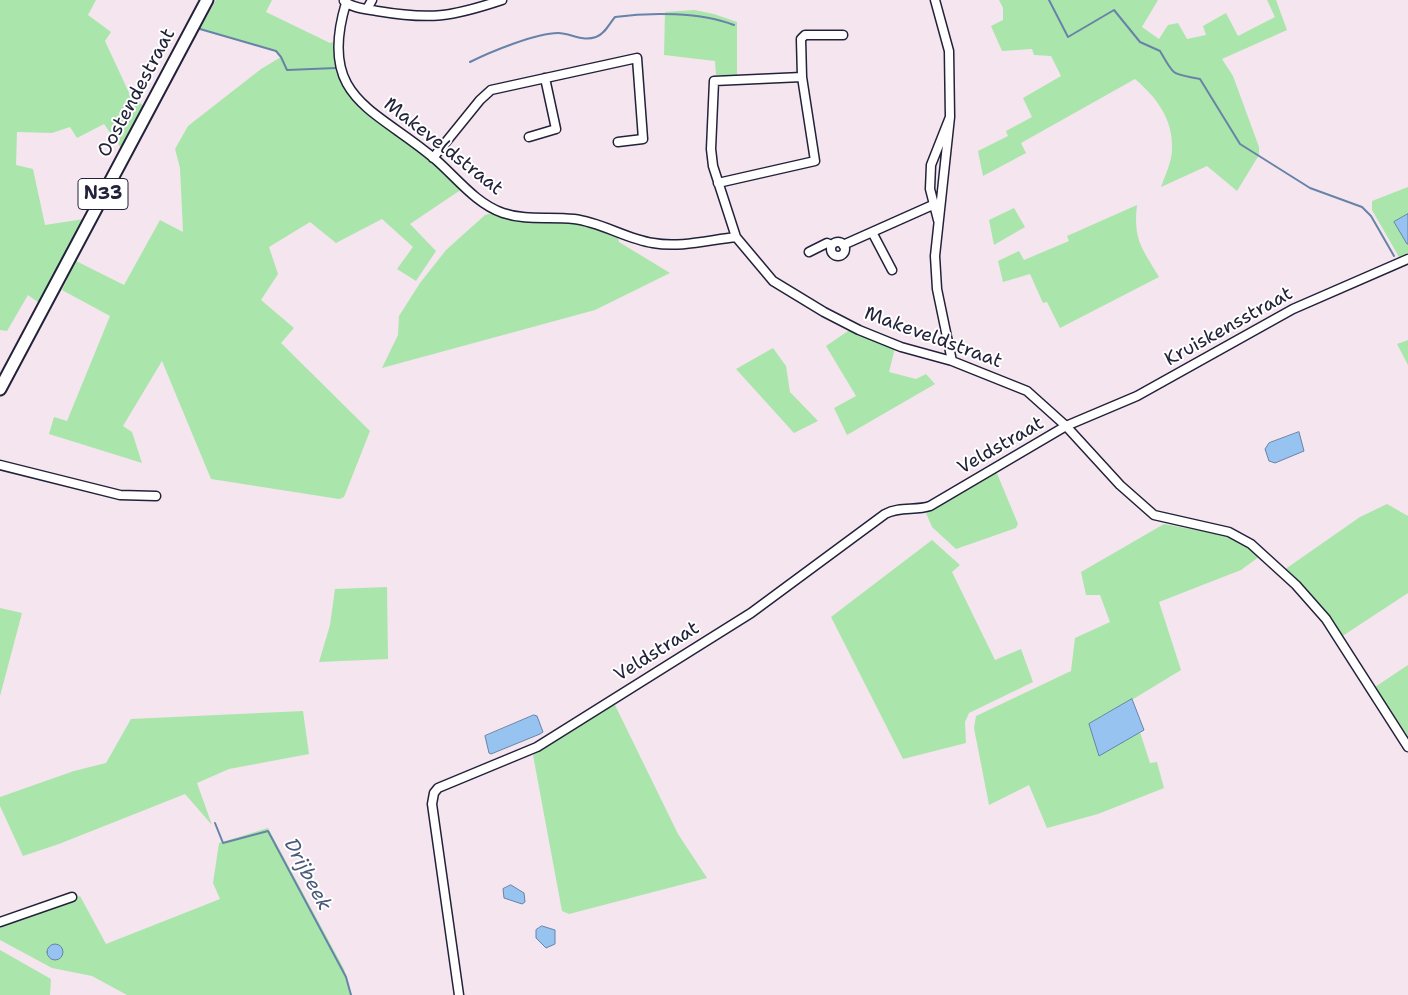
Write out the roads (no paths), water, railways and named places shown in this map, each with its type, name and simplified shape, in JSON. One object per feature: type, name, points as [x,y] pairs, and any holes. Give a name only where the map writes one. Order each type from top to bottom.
[{"type":"main road","name":"Oostendestraat","points":[[0,389],[206,0]]},
{"type":"street","points":[[368,9],[372,0]]},
{"type":"street","points":[[344,2],[368,9],[428,18],[460,14],[502,0]]},
{"type":"street","points":[[935,0],[949,51],[950,117],[938,220],[935,272],[952,361]]},
{"type":"street","name":"Makeveldstraat","points":[[344,2],[338,58],[346,83],[366,108],[433,158],[487,207],[504,213],[534,219],[583,220],[653,244],[736,238],[773,281],[824,312],[859,330],[901,347],[952,361],[1027,391],[1066,426],[1120,485],[1154,514],[1229,532],[1252,544],[1296,585],[1326,619],[1408,747]]},
{"type":"street","points":[[718,183],[815,160],[802,77],[801,39],[805,35],[843,34]]},
{"type":"street","points":[[433,158],[480,100],[491,90],[637,58],[643,139],[618,142]]},
{"type":"street","points":[[736,238],[718,183],[711,149],[714,81],[802,77]]},
{"type":"street","points":[[529,137],[556,129],[545,78]]},
{"type":"street","points":[[938,220],[930,189],[931,165],[950,117]]},
{"type":"street","points":[[809,252],[827,243],[832,245],[836,242],[844,245],[934,204]]},
{"type":"street","points":[[872,232],[892,270]]},
{"type":"street","points":[[832,245],[831,250],[838,255],[844,252],[844,245]]},
{"type":"street","name":"Kruiskensstraat","points":[[1066,426],[1137,396],[1293,309],[1408,259]]},
{"type":"street","name":"Veldstraat","points":[[459,995],[432,804],[435,790],[536,747],[751,613],[884,514],[897,509],[919,509],[930,506],[1066,426]]},
{"type":"street","points":[[0,465],[120,495],[156,496]]},
{"type":"street","points":[[0,922],[72,897]]},
{"type":"water","points":[[1408,214],[1408,244],[1407,244],[1394,222]]},
{"type":"water","points":[[1299,432],[1304,451],[1275,463],[1269,461],[1265,449],[1269,443]]},
{"type":"water","points":[[1132,699],[1144,730],[1099,756],[1089,724]]},
{"type":"water","points":[[534,715],[537,716],[543,732],[491,754],[489,753],[485,736]]},
{"type":"water","points":[[511,885],[524,893],[525,902],[522,904],[504,898],[503,889]]},
{"type":"water","points":[[542,926],[555,930],[555,944],[546,948],[536,938],[536,930]]},
{"type":"water","points":[[55,944],[63,952],[55,960],[47,952]]},
{"type":"waterway","points":[[1049,0],[1068,37],[1114,10],[1140,42],[1160,51],[1172,70],[1184,76],[1200,79],[1240,144],[1310,188],[1362,207],[1371,216],[1394,256]]},
{"type":"waterway","points":[[470,62],[489,53],[538,36],[563,33],[581,38],[596,37],[604,31],[615,17],[644,14],[691,15],[734,25]]},
{"type":"waterway","points":[[200,29],[276,51],[287,70],[336,68]]},
{"type":"waterway","name":"Drijbeek","points":[[215,823],[223,843],[268,831],[346,977],[351,995]]}]
